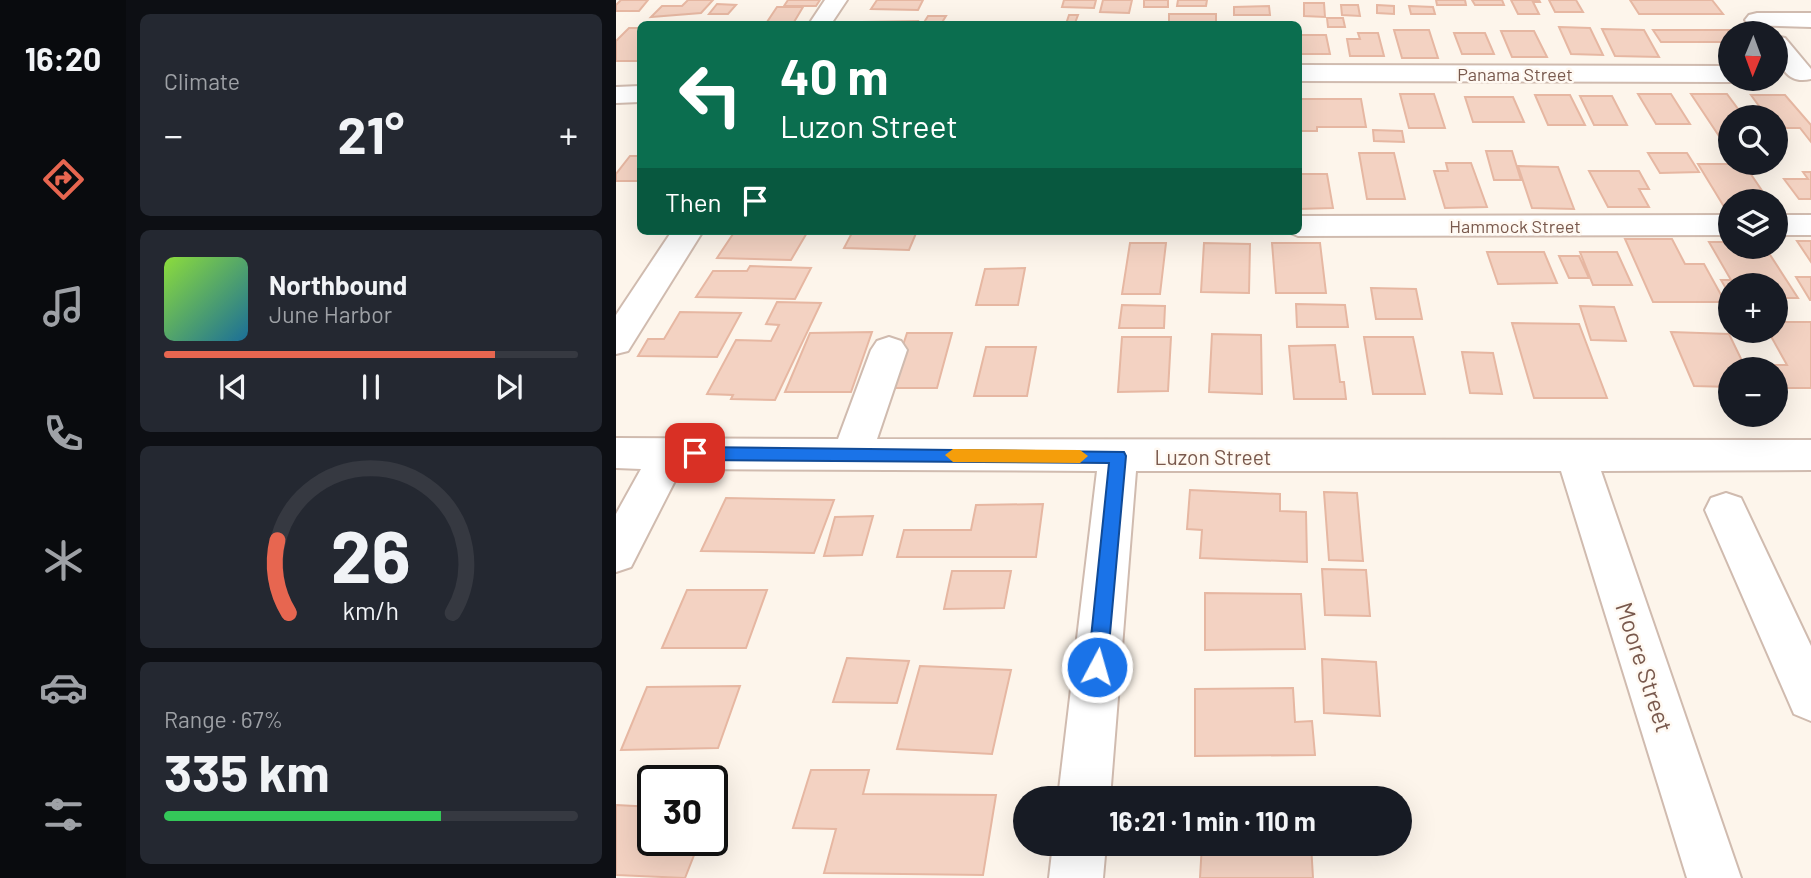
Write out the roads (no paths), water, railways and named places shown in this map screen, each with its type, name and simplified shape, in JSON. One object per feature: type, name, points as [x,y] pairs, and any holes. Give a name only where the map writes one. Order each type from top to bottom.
[{"type":"street","points":[[822,21],[836,0]]},
{"type":"street","points":[[1740,0],[1758,21]]},
{"type":"street","points":[[1788,28],[1811,19],[1795,0]]},
{"type":"street","points":[[1788,41],[1811,49]]},
{"type":"street","points":[[1788,54],[1807,74]]},
{"type":"street","name":"Panama Street","points":[[1302,73],[1718,74]]},
{"type":"street","points":[[1788,74],[1807,74]]},
{"type":"street","points":[[616,95],[637,94]]},
{"type":"street","name":"Hammock Street","points":[[1302,226],[1718,225]]},
{"type":"street","points":[[1788,225],[1811,225]]},
{"type":"street","points":[[616,342],[685,235]]},
{"type":"street","points":[[852,455],[889,350]]},
{"type":"street","name":"Luzon Street","points":[[616,453],[1118,456],[1811,455]]},
{"type":"street","points":[[616,554],[668,453]]},
{"type":"street","name":"Moore Street","points":[[1576,455],[1714,878]]},
{"type":"street","points":[[1085,786],[1118,456]]},
{"type":"street","points":[[1726,510],[1811,698]]},
{"type":"street","points":[[1076,878],[1079,856]]}]
